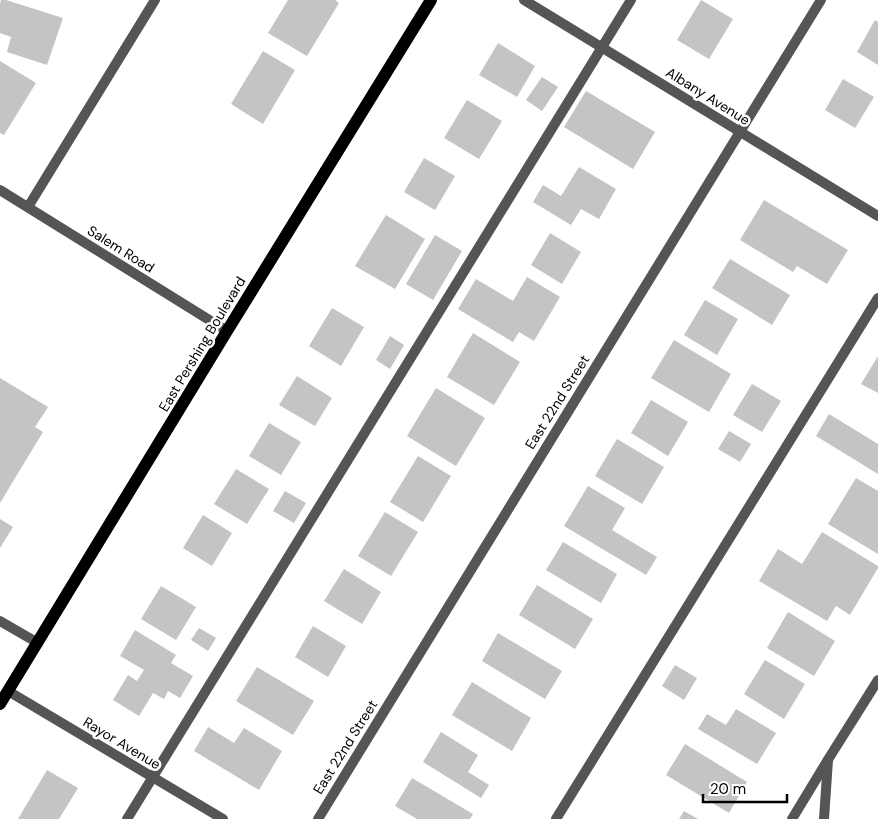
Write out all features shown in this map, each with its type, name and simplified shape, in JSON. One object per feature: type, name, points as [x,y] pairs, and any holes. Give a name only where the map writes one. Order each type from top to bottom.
[{"type":"main road","name":"East Pershing Boulevard","points":[[0,704],[431,0]]},
{"type":"street","points":[[28,208],[155,0]]},
{"type":"street","name":"Albany Avenue","points":[[524,0],[878,216]]},
{"type":"street","points":[[126,819],[631,0]]},
{"type":"street","name":"East 22nd Street","points":[[318,819],[821,0]]},
{"type":"street","name":"Salem Road","points":[[0,190],[227,331]]},
{"type":"street","points":[[556,819],[878,298]]},
{"type":"street","points":[[0,621],[38,643]]},
{"type":"street","points":[[792,819],[878,680]]},
{"type":"street","name":"Rayor Avenue","points":[[8,691],[223,819]]},
{"type":"street","points":[[824,819],[828,758]]},
{"type":"building","points":[[1,0],[63,18],[47,65],[7,52],[11,37],[0,33]]},
{"type":"building","points":[[288,0],[335,0],[339,3],[307,56],[268,33]]},
{"type":"building","points":[[701,0],[733,19],[709,59],[677,40]]},
{"type":"building","points":[[875,20],[878,22],[878,65],[857,52]]},
{"type":"building","points":[[498,43],[535,66],[517,97],[479,75]]},
{"type":"building","points":[[263,51],[295,70],[263,124],[231,104]]},
{"type":"building","points":[[0,61],[36,83],[4,135],[0,133]]},
{"type":"building","points":[[542,77],[558,87],[542,111],[526,100]]},
{"type":"building","points":[[843,79],[874,97],[855,128],[825,110]]},
{"type":"building","points":[[586,91],[655,132],[633,169],[564,127]]},
{"type":"building","points":[[467,100],[502,121],[479,159],[444,138]]},
{"type":"building","points":[[424,158],[455,176],[435,210],[404,192]]},
{"type":"building","points":[[579,167],[616,189],[599,219],[581,209],[571,225],[533,202],[543,185],[561,196]]},
{"type":"building","points":[[764,200],[848,250],[827,284],[797,266],[793,272],[740,240]]},
{"type":"building","points":[[386,215],[425,239],[395,289],[355,266]]},
{"type":"building","points":[[550,233],[581,252],[562,284],[531,265]]},
{"type":"building","points":[[435,235],[462,251],[433,300],[406,284]]},
{"type":"building","points":[[730,259],[790,295],[772,325],[712,288]]},
{"type":"building","points":[[527,277],[560,297],[534,341],[519,332],[513,342],[458,309],[476,279],[513,301]]},
{"type":"building","points":[[705,300],[738,319],[717,355],[684,335]]},
{"type":"building","points":[[332,308],[364,327],[341,366],[309,346]]},
{"type":"building","points":[[473,333],[520,362],[494,405],[447,377]]},
{"type":"building","points":[[390,336],[404,345],[390,369],[376,360]]},
{"type":"building","points":[[674,340],[731,374],[709,412],[651,378]]},
{"type":"building","points":[[878,356],[878,393],[861,384]]},
{"type":"building","points":[[297,376],[332,398],[315,426],[279,405]]},
{"type":"building","points":[[0,378],[48,407],[35,427],[43,432],[0,503]]},
{"type":"building","points":[[752,384],[781,401],[762,432],[733,415]]},
{"type":"building","points":[[436,388],[485,418],[456,466],[407,436]]},
{"type":"building","points":[[651,400],[688,422],[668,456],[631,433]]},
{"type":"building","points":[[829,414],[878,444],[878,474],[816,436]]},
{"type":"building","points":[[269,423],[301,442],[281,475],[249,456]]},
{"type":"building","points":[[729,431],[751,444],[740,462],[718,449]]},
{"type":"building","points":[[617,439],[664,467],[642,504],[595,476]]},
{"type":"building","points":[[418,456],[451,476],[423,522],[390,502]]},
{"type":"building","points":[[236,469],[269,489],[247,524],[214,504]]},
{"type":"building","points":[[856,478],[878,491],[878,554],[828,524]]},
{"type":"building","points":[[588,486],[625,508],[612,530],[657,557],[646,575],[564,526]]},
{"type":"building","points":[[285,491],[306,503],[294,523],[273,511]]},
{"type":"building","points":[[385,512],[418,532],[391,576],[358,556]]},
{"type":"building","points":[[203,515],[232,533],[212,566],[183,548]]},
{"type":"building","points":[[0,519],[13,527],[0,548]]},
{"type":"building","points":[[822,532],[878,566],[850,615],[836,606],[827,621],[759,581],[778,549],[802,564]]},
{"type":"building","points":[[563,542],[617,574],[601,603],[546,570]]},
{"type":"building","points":[[344,569],[381,592],[362,624],[324,601]]},
{"type":"building","points":[[537,585],[593,619],[575,649],[519,615]]},
{"type":"building","points":[[161,586],[196,607],[176,640],[141,619]]},
{"type":"building","points":[[788,612],[835,641],[814,676],[767,648]]},
{"type":"building","points":[[313,626],[346,646],[328,677],[295,657]]},
{"type":"building","points":[[199,628],[216,638],[208,651],[191,640]]},
{"type":"building","points":[[135,630],[176,655],[171,663],[193,676],[180,698],[168,691],[164,699],[153,693],[139,716],[113,700],[128,675],[137,681],[144,670],[120,656]]},
{"type":"building","points":[[498,633],[562,671],[545,699],[482,661]]},
{"type":"building","points":[[765,660],[805,684],[784,719],[744,694]]},
{"type":"building","points":[[675,665],[697,678],[684,700],[662,686]]},
{"type":"building","points":[[257,667],[314,701],[293,735],[236,701]]},
{"type":"building","points":[[472,682],[531,718],[512,751],[452,715]]},
{"type":"building","points":[[736,709],[776,733],[757,764],[698,729],[707,714],[726,725]]},
{"type":"building","points":[[208,727],[234,743],[244,728],[282,751],[259,790],[194,751]]},
{"type":"building","points":[[441,732],[478,755],[468,772],[489,785],[481,798],[423,762]]},
{"type":"building","points":[[685,744],[747,782],[729,813],[666,775]]},
{"type":"building","points":[[47,770],[78,788],[59,819],[18,819]]},
{"type":"building","points":[[412,778],[473,814],[470,819],[417,819],[395,806]]},
{"type":"building","points":[[684,811],[698,819],[679,819]]}]
